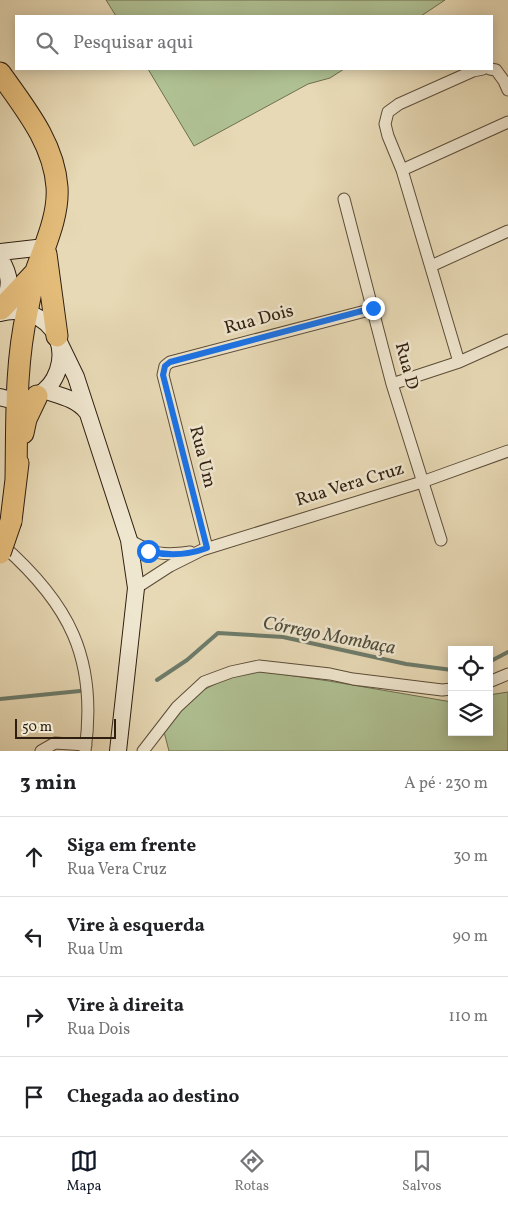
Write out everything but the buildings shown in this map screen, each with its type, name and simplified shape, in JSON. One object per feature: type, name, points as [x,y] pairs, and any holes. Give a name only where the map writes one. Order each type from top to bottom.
[{"type":"highway","points":[[0,73],[25,108],[46,144],[57,187],[56,207],[36,272],[26,312],[19,355],[20,397],[16,478]]},
{"type":"highway","points":[[45,247],[58,340]]},
{"type":"highway","points":[[0,311],[36,272]]},
{"type":"highway","points":[[0,553],[11,521],[26,419],[20,397]]},
{"type":"street","points":[[459,362],[402,170],[385,124],[388,112],[399,104],[465,74],[479,70]]},
{"type":"street","points":[[493,70],[496,70],[508,90]]},
{"type":"street","points":[[402,170],[508,122]]},
{"type":"street","name":"Rua D","points":[[344,199],[392,384],[441,540]]},
{"type":"street","points":[[431,266],[508,231]]},
{"type":"street","points":[[0,252],[45,247]]},
{"type":"street","points":[[0,258],[10,282],[0,311],[26,312],[45,321],[58,340],[76,377],[129,540],[136,588],[118,751]]},
{"type":"street","name":"Rua Dois","points":[[163,375],[165,366],[170,362],[373,308]]},
{"type":"street","points":[[20,397],[56,374],[60,354],[58,340]]},
{"type":"street","points":[[392,384],[459,362],[508,340]]},
{"type":"street","name":"Rua Um","points":[[163,375],[204,549]]},
{"type":"street","points":[[20,397],[71,399],[88,414]]},
{"type":"street","name":"Rua Vera Cruz","points":[[136,588],[170,566],[204,549],[422,482],[508,451]]},
{"type":"street","name":"Rua Vera Cruz","points":[[129,540],[148,551],[161,554],[204,549]]},
{"type":"street","points":[[0,543],[47,589],[64,615],[76,640],[85,670],[89,701],[86,748],[55,743],[41,751]]},
{"type":"street","points":[[143,751],[178,707],[204,682],[231,672],[259,666],[432,689],[448,689]]},
{"type":"street","points":[[493,680],[508,674]]},
{"type":"green space","points":[[106,0],[445,0],[422,15],[115,15]]},
{"type":"green space","points":[[149,70],[342,70],[330,78],[308,84],[194,146]]},
{"type":"green space","points":[[246,669],[448,701],[448,736],[493,736],[493,694],[508,692],[508,751],[169,751],[163,728],[195,694]]},
{"type":"waterway","name":"Córrego Mombaça","points":[[157,680],[187,660],[218,633],[283,637],[406,664],[448,669]]},
{"type":"waterway","name":"Córrego Mombaça","points":[[493,660],[508,652]]},
{"type":"waterway","name":"Córrego Mombaça","points":[[0,699],[80,691]]},
{"type":"route","points":[[148,551],[173,554],[207,548],[163,375],[165,366],[170,362],[373,308]]}]
